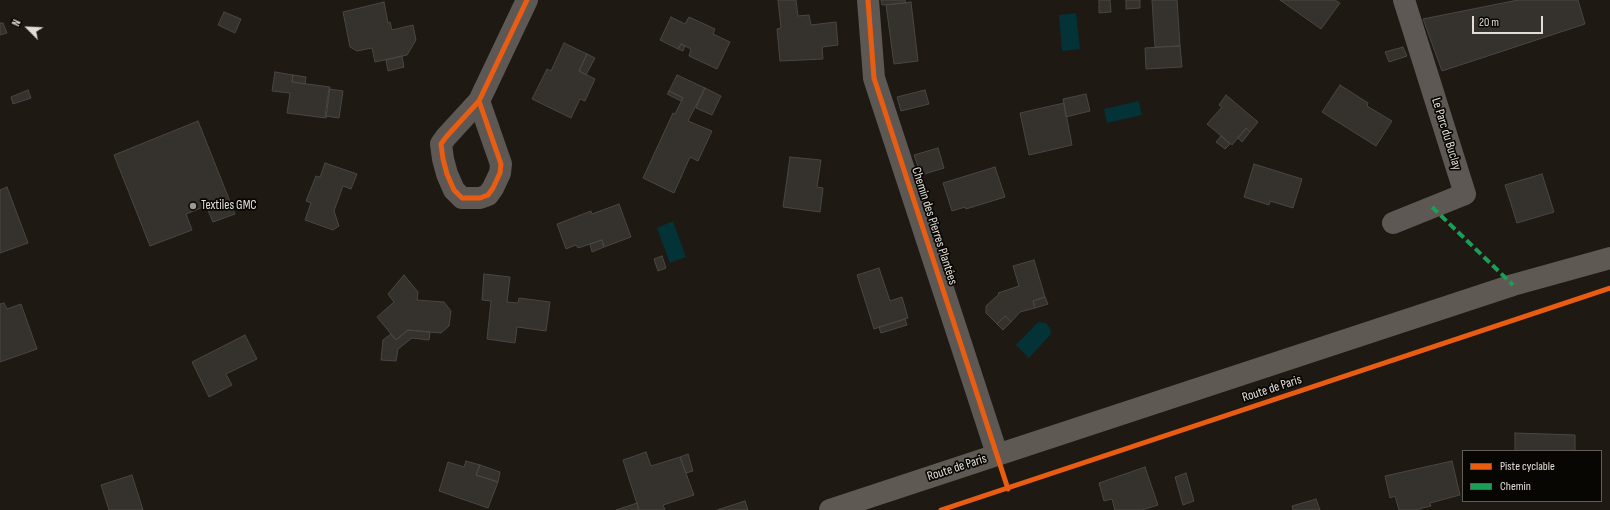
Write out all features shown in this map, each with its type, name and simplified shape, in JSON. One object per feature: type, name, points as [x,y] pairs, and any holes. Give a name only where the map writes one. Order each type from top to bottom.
[{"type":"main road","name":"Route de Paris","points":[[830,510],[1513,285],[1610,258]]},
{"type":"street","points":[[479,101],[527,0]]},
{"type":"street","name":"Chemin des Pierres Plantées","points":[[868,0],[874,78],[997,454]]},
{"type":"street","name":"Le Parc du Buclay","points":[[1393,223],[1465,194],[1404,0]]},
{"type":"water","points":[[1076,13],[1080,49],[1062,51],[1059,15]]},
{"type":"water","points":[[1139,101],[1142,115],[1107,123],[1104,109]]},
{"type":"water","points":[[673,221],[686,257],[670,263],[657,228]]},
{"type":"water","points":[[1038,322],[1046,323],[1050,328],[1051,334],[1029,358],[1016,345]]},
{"type":"building","points":[[778,0],[796,0],[798,16],[809,15],[811,25],[836,22],[838,45],[822,47],[823,59],[780,61],[777,29],[781,28]]},
{"type":"building","points":[[881,0],[905,0],[906,3],[882,5]]},
{"type":"building","points":[[1099,0],[1110,0],[1111,12],[1099,13]]},
{"type":"building","points":[[1126,0],[1140,0],[1140,8],[1126,9]]},
{"type":"building","points":[[1152,0],[1177,0],[1180,46],[1155,47]]},
{"type":"building","points":[[1280,0],[1335,0],[1340,3],[1321,29]]},
{"type":"building","points":[[1518,0],[1578,0],[1585,24],[1442,71],[1423,19]]},
{"type":"building","points":[[384,2],[388,23],[390,22],[392,30],[413,25],[416,40],[407,55],[375,62],[372,48],[357,51],[350,47],[343,12]]},
{"type":"building","points":[[911,2],[918,61],[894,64],[886,5]]},
{"type":"building","points":[[224,12],[241,19],[235,33],[218,25]]},
{"type":"building","points":[[671,17],[685,24],[689,17],[715,29],[713,34],[730,42],[717,69],[689,56],[691,49],[681,44],[678,49],[660,40]]},
{"type":"building","points":[[0,23],[3,23],[7,33],[0,35]]},
{"type":"building","points":[[564,43],[587,54],[579,71],[595,79],[585,101],[580,99],[571,118],[532,99],[547,69],[551,71]]},
{"type":"building","points":[[681,44],[685,46],[683,51],[678,49]]},
{"type":"building","points":[[1180,46],[1182,67],[1146,69],[1145,48]]},
{"type":"building","points":[[1403,47],[1407,56],[1389,62],[1385,52]]},
{"type":"building","points":[[587,54],[595,58],[586,75],[579,71]]},
{"type":"building","points":[[402,56],[404,67],[388,71],[386,60]]},
{"type":"building","points":[[275,72],[293,75],[292,82],[330,87],[326,118],[287,113],[290,93],[272,91]]},
{"type":"building","points":[[293,75],[306,77],[305,84],[292,82]]},
{"type":"building","points":[[677,75],[705,88],[688,121],[712,131],[698,161],[690,157],[674,193],[643,178],[673,113],[675,114],[683,98],[669,91]]},
{"type":"building","points":[[1340,85],[1368,103],[1367,106],[1392,121],[1376,146],[1322,112]]},
{"type":"building","points":[[705,88],[721,96],[712,115],[696,108]]},
{"type":"building","points":[[329,89],[343,91],[339,118],[325,116]]},
{"type":"building","points":[[28,90],[31,98],[13,104],[11,97]]},
{"type":"building","points":[[925,90],[929,104],[901,111],[897,97]]},
{"type":"building","points":[[669,91],[683,98],[681,101],[667,94]]},
{"type":"building","points":[[1086,94],[1090,111],[1066,117],[1063,99]]},
{"type":"building","points":[[1226,95],[1258,122],[1250,132],[1246,128],[1232,145],[1207,124],[1222,107],[1219,105]]},
{"type":"building","points":[[1064,103],[1072,145],[1029,155],[1020,113]]},
{"type":"building","points":[[198,121],[235,214],[213,222],[206,206],[186,214],[192,230],[150,246],[114,155]]},
{"type":"building","points":[[1246,128],[1250,132],[1242,142],[1238,138]]},
{"type":"building","points":[[1221,136],[1230,144],[1225,149],[1216,142]]},
{"type":"building","points":[[938,148],[944,168],[921,175],[914,155]]},
{"type":"building","points":[[790,157],[821,160],[817,187],[823,188],[820,212],[783,207]]},
{"type":"building","points":[[325,163],[357,174],[351,189],[343,186],[334,211],[339,226],[333,230],[305,220],[311,203],[306,201],[316,176],[320,177]]},
{"type":"building","points":[[1254,164],[1302,179],[1293,208],[1270,201],[1269,205],[1244,197]]},
{"type":"building","points":[[995,167],[1005,197],[966,209],[965,207],[952,211],[943,183]]},
{"type":"building","points":[[1542,174],[1554,212],[1517,223],[1505,185]]},
{"type":"building","points":[[7,187],[28,243],[0,253],[0,190]]},
{"type":"building","points":[[619,204],[631,237],[604,247],[602,240],[578,248],[576,245],[566,249],[557,224],[591,211],[592,214]]},
{"type":"building","points":[[602,240],[604,247],[592,252],[590,244]]},
{"type":"building","points":[[662,256],[666,268],[658,271],[654,259]]},
{"type":"building","points":[[1034,260],[1045,297],[1033,301],[1035,308],[1020,312],[1011,322],[1005,316],[997,324],[986,313],[986,306],[999,294],[998,293],[1019,286],[1013,266]]},
{"type":"building","points":[[879,268],[890,301],[902,297],[908,318],[874,329],[857,275]]},
{"type":"building","points":[[484,274],[510,277],[507,302],[518,303],[519,298],[550,302],[546,331],[517,327],[515,343],[487,339],[491,301],[482,300]]},
{"type":"building","points":[[404,275],[418,292],[417,300],[444,302],[451,311],[449,326],[441,333],[408,330],[396,340],[377,317],[394,302],[388,294]]},
{"type":"building","points":[[1045,297],[1048,304],[1035,308],[1033,301]]},
{"type":"building","points":[[4,303],[7,309],[21,304],[37,349],[0,362],[0,304]]},
{"type":"building","points":[[1005,316],[1011,322],[1003,330],[997,324]]},
{"type":"building","points":[[905,319],[907,325],[881,333],[879,327]]},
{"type":"building","points":[[408,330],[430,332],[429,340],[412,338],[398,349],[396,361],[381,360],[383,340],[391,334],[396,340]]},
{"type":"building","points":[[245,335],[257,359],[226,374],[232,385],[209,397],[192,362]]},
{"type":"building","points":[[1515,433],[1575,435],[1575,450],[1515,450]]},
{"type":"building","points":[[646,452],[651,466],[680,457],[694,495],[663,505],[665,510],[639,510],[623,460]]},
{"type":"building","points":[[688,454],[693,471],[686,473],[680,457]]},
{"type":"building","points":[[466,461],[480,465],[476,475],[498,482],[488,508],[439,491],[448,462],[464,467]]},
{"type":"building","points":[[1452,461],[1460,495],[1430,503],[1431,506],[1415,510],[1399,510],[1395,496],[1390,498],[1385,476]]},
{"type":"building","points":[[480,465],[500,472],[498,482],[476,475]]},
{"type":"building","points":[[1145,467],[1158,505],[1142,510],[1115,510],[1112,499],[1104,501],[1099,483]]},
{"type":"building","points":[[1186,473],[1194,501],[1183,505],[1175,477]]},
{"type":"building","points":[[132,475],[143,510],[109,510],[101,485]]},
{"type":"building","points":[[1316,499],[1320,510],[1293,510],[1292,506]]},
{"type":"building","points":[[745,501],[748,510],[717,510]]},
{"type":"building","points":[[637,503],[639,510],[616,510]]},
{"type":"marked path","points":[[1432,207],[1513,285]]},
{"type":"cycle path","points":[[479,101],[501,164],[500,173],[488,195],[480,198],[462,198],[454,190],[447,174],[441,144],[479,101],[527,0]]},
{"type":"cycle path","points":[[868,0],[874,78],[1008,489]]},
{"type":"cycle path","points":[[941,510],[1610,288]]},
{"type":"place","name":"Textiles GMC","points":[[193,206]]}]
